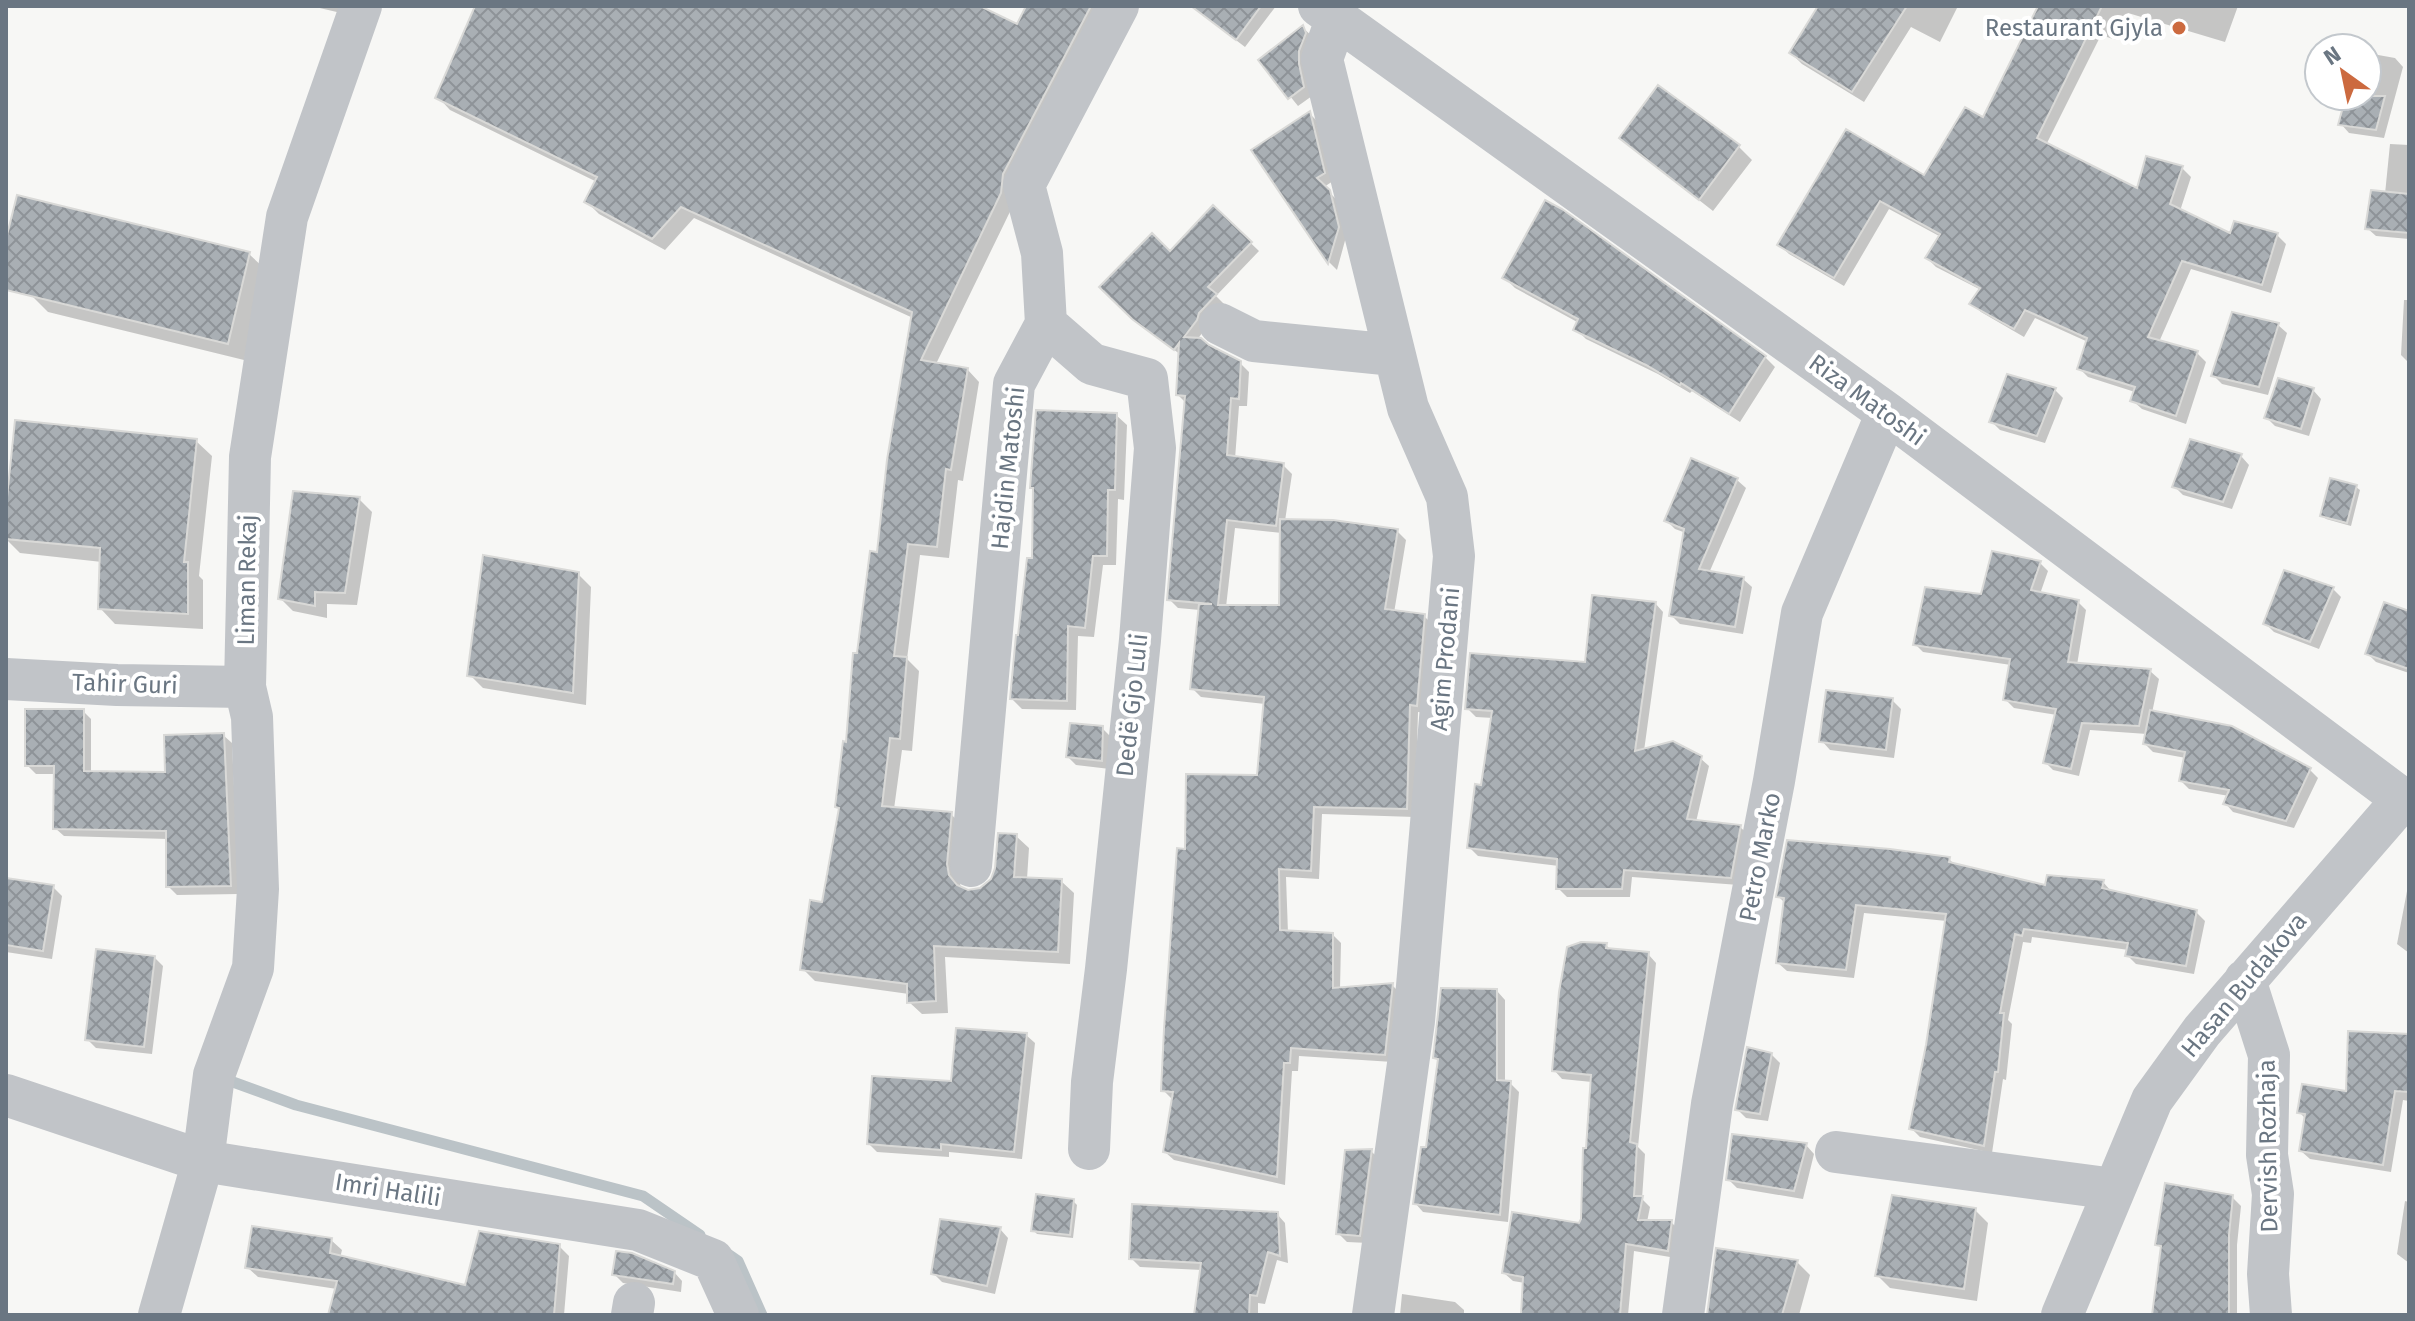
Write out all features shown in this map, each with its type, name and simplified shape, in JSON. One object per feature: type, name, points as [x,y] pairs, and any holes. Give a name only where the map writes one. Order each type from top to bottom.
[{"type":"street","name":"Liman Rekaj","points":[[159,1315],[203,1161],[214,1075],[253,968],[258,889],[252,717],[245,687],[250,457],[287,217],[361,6]]},
{"type":"street","points":[[1046,324],[1042,253],[1024,185],[1118,6]]},
{"type":"street","name":"Agim Prodani","points":[[1328,13],[1322,59],[1408,408],[1447,497],[1454,556],[1414,1021],[1373,1315]]},
{"type":"street","name":"Riza Matoshi","points":[[1328,13],[1887,413],[2406,802]]},
{"type":"street","name":"Hajdin Matoshi","points":[[971,866],[1014,384],[1046,324]]},
{"type":"street","name":"Dedë Gjo Luli","points":[[1046,324],[1092,364],[1147,379],[1155,448],[1140,640],[1092,1082],[1089,1149]]},
{"type":"street","points":[[1220,324],[1254,341],[1394,355]]},
{"type":"street","name":"Petro Marko","points":[[1683,1315],[1712,1104],[1771,797],[1802,613],[1887,413]]},
{"type":"street","name":"Tahir Guri","points":[[6,679],[245,687]]},
{"type":"street","name":"Hasan Budakova","points":[[2062,1315],[2152,1100],[2202,1031],[2245,980],[2406,802]]},
{"type":"street","name":"Dervish Rozhaja","points":[[2245,980],[2269,1055],[2267,1155],[2273,1194],[2268,1274],[2271,1315]]},
{"type":"street","name":"Imri Halili","points":[[6,1095],[203,1161],[638,1230],[713,1260],[738,1315]]},
{"type":"street","points":[[1836,1152],[2114,1189]]},
{"type":"building","points":[[475,6],[980,6],[1017,24],[1026,6],[1091,6],[1003,174],[1001,193],[921,360],[968,368],[951,470],[946,469],[937,547],[908,544],[894,656],[907,657],[900,739],[890,738],[882,806],[952,812],[947,864],[949,875],[957,885],[968,890],[980,888],[991,879],[998,833],[1017,834],[1014,877],[1062,879],[1058,952],[934,946],[936,1001],[907,1003],[907,984],[800,970],[810,900],[822,902],[839,808],[835,807],[843,741],[846,742],[853,653],[857,653],[870,551],[877,552],[887,460],[912,312],[681,207],[652,239],[584,202],[597,177],[435,98]]},
{"type":"building","points":[[1191,6],[1261,6],[1236,40]]},
{"type":"building","points":[[1818,6],[1907,6],[1852,92],[1789,53]]},
{"type":"building","points":[[2038,6],[2102,6],[2037,138],[2137,188],[2146,156],[2183,166],[2170,204],[2230,233],[2234,221],[2278,233],[2262,285],[2182,261],[2148,337],[2198,351],[2176,416],[2130,401],[2135,387],[2077,369],[2087,338],[2025,310],[2014,329],[1969,304],[1980,288],[1925,258],[1940,234],[1880,201],[1834,278],[1777,245],[1846,129],[1924,175],[1965,107],[1983,117]]},
{"type":"building","points":[[1303,25],[1306,33],[1299,51],[1299,64],[1304,87],[1288,99],[1258,60]]},
{"type":"building","points":[[1658,85],[1740,145],[1699,200],[1619,138]]},
{"type":"building","points":[[1310,111],[1325,173],[1317,178],[1330,190],[1339,227],[1328,264],[1251,150]]},
{"type":"building","points":[[2342,112],[2381,112],[2376,130],[2338,125]]},
{"type":"building","points":[[2371,190],[2409,194],[2409,233],[2365,229]]},
{"type":"building","points":[[17,195],[250,252],[228,344],[6,290],[6,239]]},
{"type":"building","points":[[1545,200],[1562,209],[1766,356],[1729,414],[1681,383],[1573,330],[1578,319],[1502,278]]},
{"type":"building","points":[[1213,205],[1252,242],[1208,287],[1217,294],[1199,313],[1184,337],[1201,338],[1241,361],[1239,399],[1231,398],[1227,455],[1284,463],[1276,526],[1227,520],[1218,605],[1279,605],[1280,519],[1333,520],[1398,529],[1385,609],[1425,614],[1417,706],[1410,705],[1407,809],[1314,807],[1311,871],[1279,869],[1280,930],[1333,933],[1333,988],[1393,983],[1385,1055],[1291,1048],[1290,1063],[1284,1063],[1277,1177],[1163,1152],[1173,1092],[1161,1091],[1164,1029],[1177,848],[1185,849],[1186,774],[1257,775],[1264,697],[1190,689],[1199,604],[1212,604],[1167,600],[1185,396],[1176,395],[1179,343],[1174,350],[1132,319],[1099,287],[1152,233],[1170,251]]},
{"type":"building","points":[[2232,312],[2279,323],[2259,387],[2211,376]]},
{"type":"building","points":[[2007,374],[2056,388],[2037,436],[1989,422]]},
{"type":"building","points":[[2278,378],[2314,388],[2301,429],[2264,418]]},
{"type":"building","points":[[1036,410],[1117,413],[1115,490],[1108,490],[1107,556],[1093,556],[1085,628],[1068,626],[1067,701],[1010,699],[1027,558],[1032,558],[1033,488],[1030,488]]},
{"type":"building","points":[[15,420],[197,439],[184,562],[188,562],[188,614],[98,609],[100,548],[6,539],[6,507]]},
{"type":"building","points":[[2190,439],[2242,454],[2223,502],[2172,487]]},
{"type":"building","points":[[1691,458],[1738,478],[1699,569],[1744,577],[1735,627],[1669,616],[1684,529],[1664,521]]},
{"type":"building","points":[[2330,478],[2357,485],[2347,523],[2320,516]]},
{"type":"building","points":[[293,491],[360,497],[345,593],[315,592],[315,606],[278,599]]},
{"type":"building","points":[[1992,551],[2041,561],[2031,590],[2079,600],[2068,662],[2151,669],[2139,726],[2082,723],[2071,769],[2043,763],[2056,709],[2003,700],[2010,659],[1913,645],[1925,587],[1981,594]]},
{"type":"building","points":[[483,555],[579,572],[573,693],[467,676]]},
{"type":"building","points":[[2284,570],[2334,587],[2310,642],[2263,624]]},
{"type":"building","points":[[1592,595],[1656,602],[1635,751],[1673,741],[1702,756],[1687,819],[1741,825],[1731,878],[1624,870],[1622,889],[1556,889],[1557,859],[1467,848],[1475,784],[1481,785],[1492,711],[1465,709],[1470,653],[1585,662]]},
{"type":"building","points":[[2384,602],[2409,611],[2409,669],[2365,654]]},
{"type":"building","points":[[1826,690],[1893,698],[1886,750],[1819,742]]},
{"type":"building","points":[[25,709],[84,709],[84,771],[165,772],[164,735],[224,733],[231,886],[166,887],[166,831],[53,829],[54,766],[25,766]]},
{"type":"building","points":[[2150,710],[2232,726],[2311,768],[2286,821],[2223,804],[2229,790],[2179,781],[2185,752],[2143,744]]},
{"type":"building","points":[[1070,723],[1103,726],[1102,761],[1066,757]]},
{"type":"building","points":[[1787,840],[1950,857],[1949,862],[2045,885],[2047,875],[2104,880],[2102,888],[2197,910],[2186,966],[2125,956],[2128,943],[2024,929],[2022,936],[2015,934],[2000,1013],[2004,1013],[1998,1072],[1995,1072],[1984,1146],[1909,1129],[1926,1045],[1946,914],[1856,905],[1846,970],[1776,963],[1784,898],[1776,897]]},
{"type":"building","points":[[6,878],[54,885],[43,951],[6,945]]},
{"type":"building","points":[[1581,942],[1607,943],[1606,948],[1649,952],[1630,1142],[1637,1144],[1634,1196],[1643,1196],[1638,1220],[1672,1220],[1668,1251],[1626,1244],[1620,1315],[1521,1315],[1523,1277],[1502,1273],[1512,1212],[1579,1223],[1581,1219],[1583,1148],[1586,1148],[1591,1075],[1552,1071],[1559,992],[1567,947]]},
{"type":"building","points":[[96,949],[155,956],[144,1047],[85,1040]]},
{"type":"building","points":[[1441,988],[1497,989],[1497,1080],[1511,1081],[1500,1215],[1413,1204],[1421,1147],[1426,1147],[1438,1059],[1433,1058]]},
{"type":"building","points":[[956,1028],[1027,1033],[1014,1152],[941,1144],[941,1150],[867,1144],[872,1076],[951,1081]]},
{"type":"building","points":[[2348,1031],[2409,1034],[2409,1092],[2395,1091],[2383,1165],[2299,1151],[2305,1114],[2297,1113],[2302,1084],[2346,1091]]},
{"type":"building","points":[[1747,1047],[1772,1053],[1760,1114],[1735,1110]]},
{"type":"building","points":[[1732,1134],[1807,1143],[1794,1191],[1726,1180]]},
{"type":"building","points":[[1372,1149],[1360,1236],[1336,1234],[1345,1150]]},
{"type":"building","points":[[2165,1183],[2233,1195],[2229,1235],[2229,1315],[2152,1315],[2161,1246],[2155,1245]]},
{"type":"building","points":[[1036,1194],[1074,1199],[1070,1235],[1031,1231]]},
{"type":"building","points":[[1892,1195],[1976,1208],[1964,1289],[1875,1276]]},
{"type":"building","points":[[1132,1204],[1278,1212],[1280,1256],[1268,1252],[1257,1296],[1250,1295],[1249,1315],[1194,1315],[1201,1263],[1129,1259]]},
{"type":"building","points":[[940,1219],[1001,1227],[987,1286],[931,1274]]},
{"type":"building","points":[[252,1226],[332,1238],[330,1253],[465,1285],[479,1231],[560,1244],[554,1315],[328,1315],[337,1281],[245,1268]]},
{"type":"building","points":[[1716,1248],[1798,1260],[1782,1315],[1707,1315]]},
{"type":"building","points":[[616,1251],[632,1253],[675,1271],[673,1284],[612,1275]]},
{"type":"waterway","points":[[222,1078],[296,1105],[643,1196],[700,1235]]},
{"type":"waterway","points":[[725,1252],[738,1261],[762,1315]]},
{"type":"place","name":"Restaurant Gjyla","points":[[2179,28]]}]
